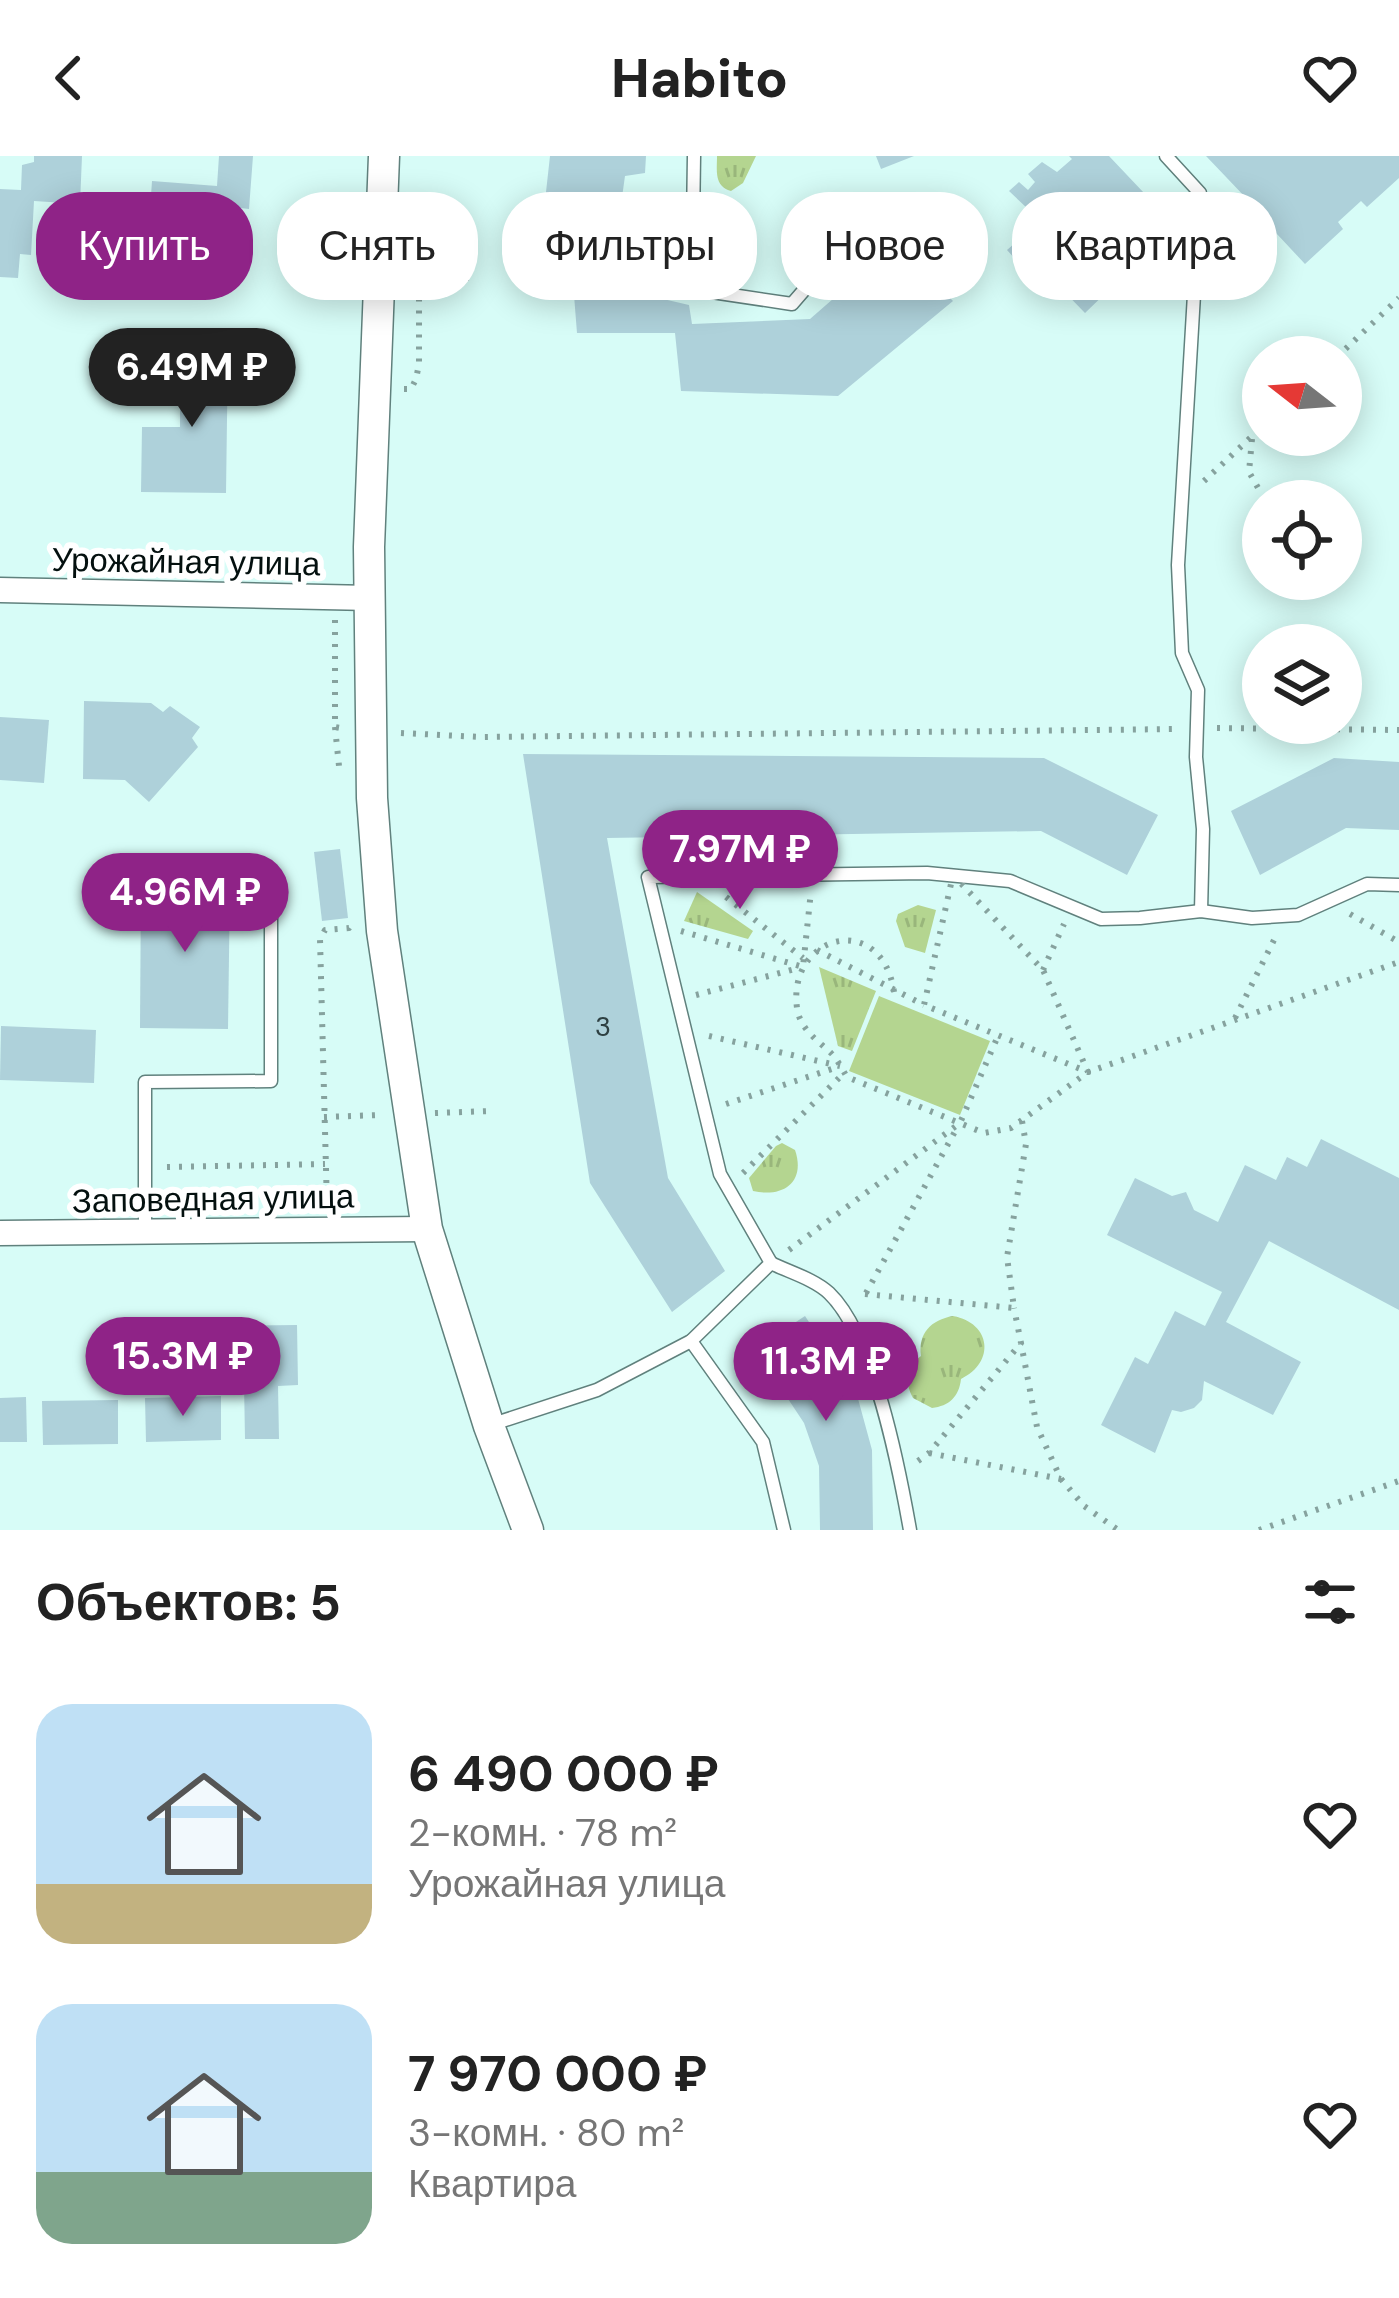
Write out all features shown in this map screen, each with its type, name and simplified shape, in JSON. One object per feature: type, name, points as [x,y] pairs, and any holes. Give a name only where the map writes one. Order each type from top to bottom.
[{"type":"street","points":[[384,156],[369,547],[372,798],[382,931],[427,1229],[489,1426],[528,1530]]},
{"type":"street","name":"Урожайная улица","points":[[0,590],[370,598]]},
{"type":"street","name":"Заповедная улица","points":[[0,1233],[427,1229]]},
{"type":"lane","points":[[694,156],[692,289],[792,304],[795,300]]},
{"type":"lane","points":[[1166,156],[1200,193],[1178,565],[1182,653],[1198,690],[1196,728],[1204,830],[1201,911]]},
{"type":"lane","points":[[910,1530],[896,1450],[859,1336],[823,1288],[771,1263],[720,1174],[648,877],[952,875],[1010,881],[1101,919],[1201,911],[1252,918],[1298,915],[1367,884],[1399,885]]},
{"type":"lane","points":[[146,1232],[145,1082],[271,1081],[271,896]]},
{"type":"lane","points":[[489,1426],[597,1390],[692,1341],[771,1263]]},
{"type":"lane","points":[[692,1341],[763,1442],[784,1530]]},
{"type":"path","points":[[1358,336],[1399,298]]},
{"type":"path","points":[[375,392],[411,389],[416,379],[419,300]]},
{"type":"path","points":[[1193,492],[1242,446]]},
{"type":"path","points":[[335,597],[335,728],[340,775]]},
{"type":"path","points":[[335,728],[481,737],[1399,730]]},
{"type":"path","points":[[813,874],[797,1010],[805,1028],[835,1056],[847,1077],[984,1133],[1011,1128],[1088,1072],[1399,962]]},
{"type":"path","points":[[952,875],[1043,970],[1088,1072]]},
{"type":"path","points":[[924,1006],[952,875]]},
{"type":"path","points":[[699,876],[803,962]]},
{"type":"path","points":[[1329,902],[1399,942]]},
{"type":"path","points":[[1043,970],[1071,907]]},
{"type":"path","points":[[327,1230],[320,939],[325,930],[349,928],[354,916]]},
{"type":"path","points":[[1233,1021],[1286,916]]},
{"type":"path","points":[[660,925],[803,962]]},
{"type":"path","points":[[678,1000],[803,962],[837,941],[858,941],[878,952],[891,970],[894,992]]},
{"type":"path","points":[[817,950],[924,1006],[1088,1072]]},
{"type":"path","points":[[686,1030],[842,1069]]},
{"type":"path","points":[[850,1322],[960,1124],[998,1036]]},
{"type":"path","points":[[705,1111],[842,1069]]},
{"type":"path","points":[[728,1188],[842,1069]]},
{"type":"path","points":[[1022,1120],[1026,1144],[1007,1256],[1037,1427],[1060,1478],[1084,1506],[1118,1530]]},
{"type":"path","points":[[771,1263],[960,1124]]},
{"type":"path","points":[[145,1167],[325,1164]]},
{"type":"path","points":[[865,1294],[1014,1307]]},
{"type":"path","points":[[965,1318],[969,1304]]},
{"type":"path","points":[[900,1472],[929,1453],[1021,1342]]},
{"type":"path","points":[[955,1397],[967,1408]]},
{"type":"path","points":[[929,1453],[1060,1478]]},
{"type":"path","points":[[1259,1530],[1399,1481]]},
{"type":"green space","points":[[717,156],[756,156],[743,183],[731,191],[719,182]]},
{"type":"green space","points":[[697,892],[753,931],[748,939],[684,921]]},
{"type":"green space","points":[[918,905],[936,910],[925,953],[905,947],[896,921],[898,914]]},
{"type":"green space","points":[[819,967],[876,991],[852,1051],[838,1046]]},
{"type":"green space","points":[[879,996],[990,1041],[960,1115],[849,1071]]},
{"type":"green space","points":[[782,1143],[795,1150],[794,1179],[782,1190],[753,1191],[749,1178]]},
{"type":"green space","points":[[953,1316],[975,1326],[984,1353],[980,1363],[961,1379],[952,1400],[932,1408],[913,1398],[908,1375],[921,1356],[928,1329]]},
{"type":"building","points":[[34,156],[82,156],[80,192],[36,192],[31,255],[20,254],[18,278],[0,277],[0,189],[21,190],[22,165],[34,162]]},
{"type":"building","points":[[219,156],[253,156],[250,192],[151,192],[152,181],[217,186]]},
{"type":"building","points":[[550,156],[646,156],[645,173],[625,176],[623,192],[546,192]]},
{"type":"building","points":[[876,156],[914,156],[881,169]]},
{"type":"building","points":[[1069,156],[1109,156],[1143,192],[1009,191],[1019,182],[1028,190],[1035,182],[1028,174],[1042,162],[1057,172],[1072,159]]},
{"type":"building","points":[[1206,156],[1399,156],[1399,178],[1367,207],[1361,201],[1338,222],[1343,229],[1305,264],[1277,234],[1277,192],[1240,192]]},
{"type":"building","points":[[574,300],[668,300],[689,305],[692,324],[810,319],[832,300],[953,301],[838,396],[681,391],[675,333],[577,333]]},
{"type":"building","points":[[1072,300],[1098,300],[1085,313]]},
{"type":"building","points":[[180,346],[228,346],[226,493],[141,492],[142,427],[180,427]]},
{"type":"building","points":[[84,701],[151,703],[163,712],[170,706],[200,727],[192,738],[198,747],[149,802],[125,780],[83,779]]},
{"type":"building","points":[[0,717],[49,720],[44,783],[0,780]]},
{"type":"building","points":[[523,754],[1044,758],[1158,815],[1127,875],[1041,831],[607,838],[668,1178],[725,1271],[672,1312],[590,1183]]},
{"type":"building","points":[[1334,758],[1399,762],[1399,830],[1346,828],[1260,875],[1231,811]]},
{"type":"building","points":[[340,849],[348,918],[322,921],[314,852]]},
{"type":"building","points":[[141,882],[230,883],[228,1029],[140,1028]]},
{"type":"building","points":[[1,1026],[96,1030],[94,1083],[0,1080]]},
{"type":"building","points":[[1321,1139],[1399,1178],[1399,1310],[1269,1241],[1226,1322],[1301,1362],[1273,1415],[1204,1381],[1202,1400],[1194,1408],[1172,1410],[1155,1453],[1101,1425],[1135,1357],[1148,1364],[1175,1311],[1205,1326],[1222,1292],[1107,1235],[1135,1178],[1172,1196],[1186,1192],[1194,1210],[1218,1222],[1245,1165],[1276,1180],[1287,1157],[1307,1167]]},
{"type":"building","points":[[805,1316],[857,1395],[872,1450],[873,1530],[820,1530],[819,1466],[804,1423],[755,1349]]},
{"type":"building","points":[[297,1325],[298,1385],[278,1386],[279,1439],[245,1439],[244,1382],[229,1382],[228,1326]]},
{"type":"building","points":[[221,1396],[221,1440],[146,1442],[145,1398]]},
{"type":"building","points":[[26,1397],[27,1442],[0,1442],[0,1398]]},
{"type":"building","points":[[118,1400],[118,1444],[43,1445],[42,1401]]}]
